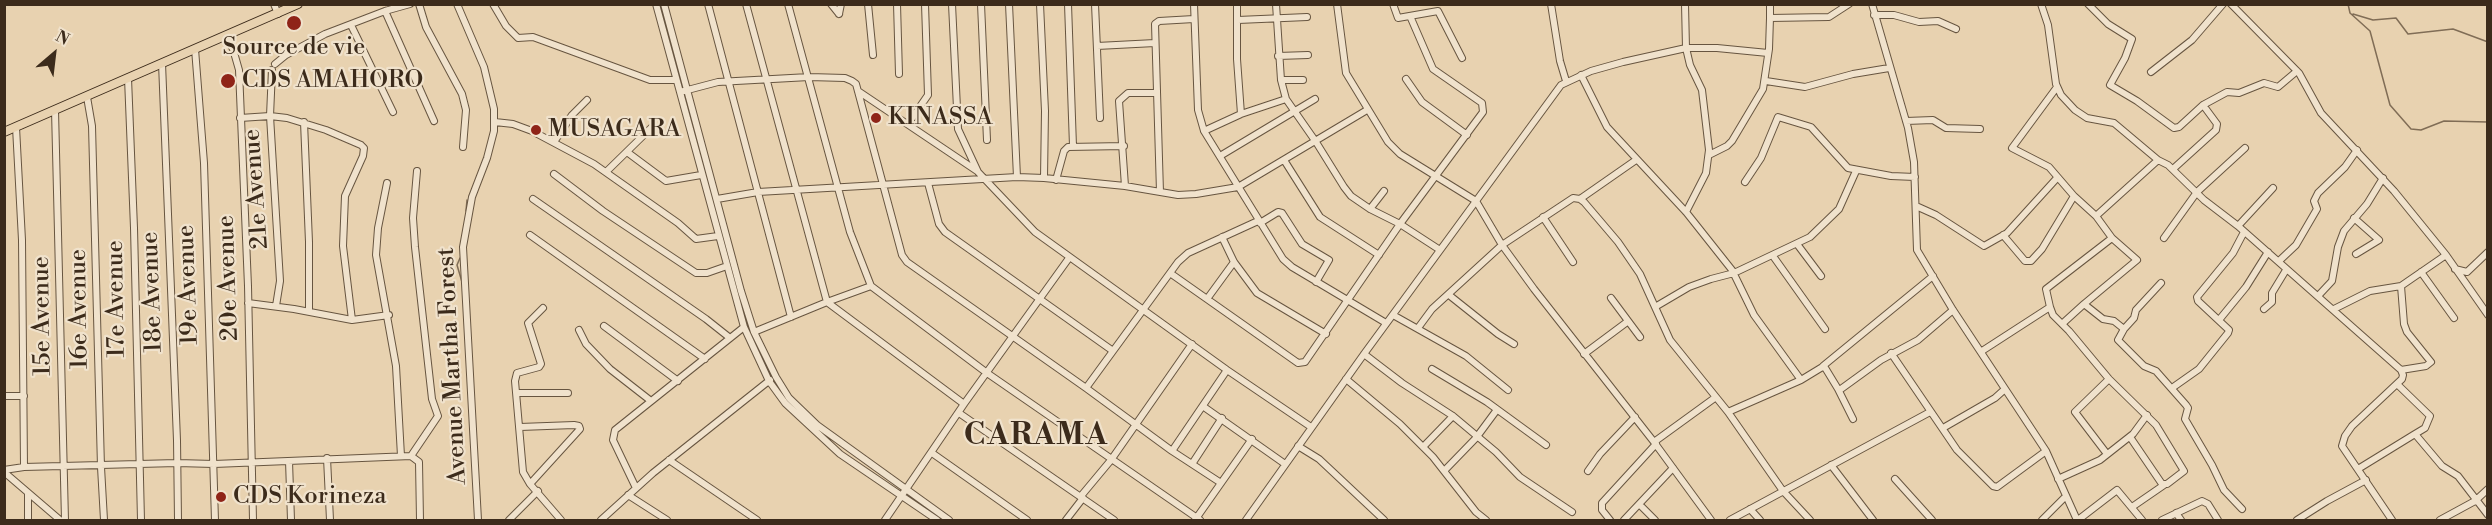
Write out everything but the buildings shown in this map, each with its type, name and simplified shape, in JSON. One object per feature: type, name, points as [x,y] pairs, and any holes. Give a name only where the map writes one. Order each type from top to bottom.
[{"type":"main road","points":[[4,132],[298,4]]},
{"type":"street","points":[[274,4],[278,14]]},
{"type":"street","points":[[393,112],[351,25],[410,4]]},
{"type":"street","points":[[418,4],[431,36],[462,94],[466,110],[463,147]]},
{"type":"street","name":"Avenue Martha Forest","points":[[457,4],[484,67],[495,122],[487,158],[472,197],[463,247],[478,520]]},
{"type":"street","points":[[494,4],[506,26],[518,38],[533,37],[650,81],[676,80]]},
{"type":"street","points":[[656,4],[744,327],[769,381],[785,403],[840,454],[949,520]]},
{"type":"street","points":[[664,4],[754,333],[776,377],[789,398],[817,425],[937,520]]},
{"type":"street","points":[[708,4],[791,317]]},
{"type":"street","points":[[746,4],[827,302],[964,404]]},
{"type":"street","points":[[788,4],[850,232],[872,286],[987,373],[1197,520],[1252,439]]},
{"type":"street","points":[[831,4],[839,14],[841,4]]},
{"type":"street","points":[[868,4],[873,55]]},
{"type":"street","points":[[897,4],[899,74]]},
{"type":"street","points":[[908,123],[928,95],[925,4]]},
{"type":"street","points":[[952,4],[958,129],[978,172]]},
{"type":"street","points":[[981,4],[987,140]]},
{"type":"street","points":[[1010,4],[1017,177]]},
{"type":"street","points":[[1040,4],[1045,111],[1044,178]]},
{"type":"street","points":[[1068,4],[1072,147]]},
{"type":"street","points":[[1095,4],[1100,118]]},
{"type":"street","points":[[1194,4],[1198,110],[1204,131],[1283,259],[1316,282],[1386,323]]},
{"type":"street","points":[[1237,4],[1237,58],[1241,114]]},
{"type":"street","points":[[1276,4],[1278,56],[1286,99],[1344,187],[1351,196],[1370,209],[1400,224],[1440,250]]},
{"type":"street","points":[[1337,4],[1346,73],[1367,110],[1394,148],[1476,201],[1502,245],[1655,443],[1709,520]]},
{"type":"street","points":[[1393,4],[1398,18],[1438,11],[1462,58]]},
{"type":"street","points":[[1551,4],[1560,61],[1566,81]]},
{"type":"street","points":[[1685,4],[1686,48],[1690,65],[1702,90],[1709,155],[1706,173],[1686,212]]},
{"type":"street","points":[[1709,155],[1732,141],[1758,99],[1766,81],[1770,4]]},
{"type":"street","points":[[1770,18],[1829,17],[1849,4]]},
{"type":"street","points":[[1872,4],[1906,121],[1914,162],[1917,250],[1953,310],[2046,451],[2077,520],[2117,490],[2142,520]]},
{"type":"street","points":[[2041,4],[2048,25],[2057,87],[2061,95],[2081,115],[2114,123],[2173,169],[2204,200],[2279,261],[2286,270],[2334,309],[2401,370],[2403,375],[2397,384],[2345,436],[2343,449],[2392,520]]},
{"type":"street","points":[[2088,4],[2108,24],[2132,39],[2125,58],[2110,82],[2112,86],[2138,101],[2174,128],[2179,127],[2203,105],[2227,92],[2239,93],[2264,83],[2280,86],[2297,70]]},
{"type":"street","points":[[2151,72],[2192,40],[2223,4]]},
{"type":"street","points":[[2231,4],[2297,70],[2321,113],[2383,178],[2446,255],[2487,315]]},
{"type":"street","points":[[385,11],[434,121]]},
{"type":"street","points":[[1874,15],[1894,15],[1918,22],[1938,21],[1956,29]]},
{"type":"street","points":[[1170,273],[1302,364],[1326,334],[1400,224],[1467,135],[1484,107],[1434,69],[1410,16]]},
{"type":"street","points":[[1238,20],[1307,17]]},
{"type":"street","points":[[1160,192],[1155,24],[1159,21],[1194,19]]},
{"type":"street","name":"21e Avenue","points":[[276,306],[280,290],[280,257],[270,116],[273,67],[303,45],[351,25]]},
{"type":"street","name":"20e Avenue","points":[[226,36],[233,49],[239,70],[254,520]]},
{"type":"street","points":[[1097,46],[1155,43]]},
{"type":"street","points":[[1246,520],[1386,323],[1533,122],[1566,81],[1653,54],[1686,48],[1718,48],[1768,53]]},
{"type":"street","name":"19e Avenue","points":[[195,49],[204,163],[215,520]]},
{"type":"street","points":[[1278,56],[1308,55]]},
{"type":"street","name":"18e Avenue","points":[[162,63],[178,520]]},
{"type":"street","points":[[1766,81],[1805,87],[1857,73],[1889,68]]},
{"type":"street","points":[[1581,75],[1602,119],[1636,160],[1686,212],[1734,273],[1754,315],[1801,380]]},
{"type":"street","points":[[680,92],[718,82],[808,77],[846,78],[856,84],[902,255],[907,262],[1134,424],[1221,483]]},
{"type":"street","name":"17e Avenue","points":[[128,78],[141,520]]},
{"type":"street","points":[[1406,78],[1418,98],[1467,135]]},
{"type":"street","points":[[1281,80],[1303,80]]},
{"type":"street","points":[[2057,87],[2012,146],[2015,151],[2049,167],[2074,196],[2096,216],[2112,238],[2137,260],[2062,324]]},
{"type":"street","points":[[858,91],[978,172],[1035,232],[1069,258],[1311,427]]},
{"type":"street","points":[[1125,186],[1124,146],[1119,101],[1128,93],[1157,93]]},
{"type":"street","name":"16e Avenue","points":[[87,97],[93,135],[104,520]]},
{"type":"street","points":[[1204,131],[1241,114],[1286,99]]},
{"type":"street","points":[[1220,156],[1315,99]]},
{"type":"street","points":[[554,142],[572,115],[587,100]]},
{"type":"street","points":[[2173,169],[2217,128],[2217,124],[2203,105]]},
{"type":"street","name":"15e Avenue","points":[[55,110],[61,278],[65,520]]},
{"type":"street","points":[[717,199],[758,192],[1017,177],[1125,186],[1178,195],[1238,187],[1367,110]]},
{"type":"street","points":[[240,118],[270,116],[304,122],[356,142],[364,148],[363,156],[345,196],[343,246],[352,320]]},
{"type":"street","points":[[1745,182],[1761,158],[1778,117],[1810,127],[1844,166],[1856,171],[1915,177]]},
{"type":"street","points":[[1906,121],[1933,120],[1946,128],[1980,129]]},
{"type":"street","points":[[304,122],[309,242],[309,311]]},
{"type":"street","points":[[495,122],[523,127],[606,172],[678,223],[696,239],[718,236]]},
{"type":"street","points":[[16,127],[22,240],[24,467]]},
{"type":"street","points":[[606,172],[652,127]]},
{"type":"street","points":[[1056,180],[1064,151],[1068,147],[1124,146]]},
{"type":"street","points":[[2164,238],[2197,192],[2245,148]]},
{"type":"street","points":[[2279,261],[2296,245],[2317,209],[2314,201],[2318,192],[2345,168],[2357,150]]},
{"type":"street","points":[[627,152],[666,181],[701,175]]},
{"type":"street","points":[[2096,216],[2158,159]]},
{"type":"street","points":[[1284,160],[1320,217],[1379,255]]},
{"type":"street","points":[[1580,199],[1636,160]]},
{"type":"street","points":[[411,456],[438,416],[432,399],[416,256],[413,218],[417,171]]},
{"type":"street","points":[[1655,307],[1689,287],[1734,273],[1773,256],[1815,233],[1839,209],[1856,171]]},
{"type":"street","points":[[554,174],[603,211],[696,273],[707,273],[727,266]]},
{"type":"street","points":[[1916,206],[1936,215],[1982,246],[2003,235],[2057,178]]},
{"type":"street","points":[[2318,296],[2332,281],[2341,238],[2354,218],[2367,204],[2383,178]]},
{"type":"street","points":[[387,183],[378,228],[376,255],[389,315],[396,366],[401,456]]},
{"type":"street","points":[[928,183],[939,224],[945,232],[1113,351]]},
{"type":"street","points":[[2238,226],[2273,188]]},
{"type":"street","points":[[1370,209],[1384,191]]},
{"type":"street","points":[[2003,235],[2025,261],[2031,261],[2042,249],[2074,196]]},
{"type":"street","points":[[1418,328],[1432,309],[1502,245],[1573,198],[1580,199],[1633,262],[1670,340],[1728,412],[1784,491],[1810,520]]},
{"type":"street","points":[[533,199],[730,338]]},
{"type":"street","points":[[1086,388],[1142,309],[1188,253],[1222,237],[1282,213],[1302,244],[1329,260],[1316,282]]},
{"type":"street","points":[[1543,217],[1574,262]]},
{"type":"street","points":[[2354,218],[2379,240],[2356,254]]},
{"type":"street","points":[[2172,388],[2199,369],[2228,333],[2229,330],[2198,301],[2197,297],[2232,253],[2244,232]]},
{"type":"street","points":[[530,235],[705,359]]},
{"type":"street","points":[[1222,237],[1234,262],[1257,292],[1326,334]]},
{"type":"street","points":[[2112,238],[2046,289],[2053,315],[2109,379],[2161,431],[2184,469],[2183,474],[2132,507]]},
{"type":"street","points":[[1797,244],[1821,276]]},
{"type":"street","points":[[2219,320],[2246,287],[2268,252]]},
{"type":"street","points":[[2455,268],[2467,272],[2487,252]]},
{"type":"street","points":[[2334,309],[2370,291],[2401,286],[2446,255]]},
{"type":"street","points":[[1773,256],[1825,329]]},
{"type":"street","points":[[885,520],[964,404],[1069,258]]},
{"type":"street","points":[[1207,299],[1234,262]]},
{"type":"street","points":[[2264,309],[2272,302],[2272,293],[2286,270]]},
{"type":"street","points":[[2421,272],[2454,318]]},
{"type":"street","points":[[1728,412],[1801,380],[1823,366],[1933,276]]},
{"type":"street","points":[[2161,283],[2136,309],[2134,318],[2118,339],[2119,343],[2144,366],[2156,371],[2186,405],[2188,408],[2185,419],[2221,485],[2242,509]]},
{"type":"street","points":[[754,333],[872,286]]},
{"type":"street","points":[[2401,286],[2404,324],[2407,332],[2430,363],[2401,370]]},
{"type":"street","points":[[1449,295],[1514,344]]},
{"type":"street","points":[[1611,298],[1640,337]]},
{"type":"street","points":[[248,303],[309,311],[352,320],[389,315]]},
{"type":"street","points":[[2084,304],[2103,319],[2114,321],[2124,329]]},
{"type":"street","points":[[1982,351],[2050,306]]},
{"type":"street","points":[[543,309],[528,322],[541,364],[539,367],[517,373],[523,472],[530,484],[561,520]]},
{"type":"street","points":[[1838,389],[1891,354],[1918,340],[1953,310]]},
{"type":"street","points":[[1393,315],[1466,356],[1508,390]]},
{"type":"street","points":[[1584,354],[1627,322]]},
{"type":"street","points":[[604,326],[678,381]]},
{"type":"street","points":[[636,488],[613,435],[615,430],[744,327]]},
{"type":"street","points":[[579,330],[586,344],[610,369],[651,401]]},
{"type":"street","points":[[1066,520],[1111,460],[1191,344]]},
{"type":"street","points":[[1364,354],[1402,383],[1453,416],[1476,438],[1496,452],[1520,477],[1572,512]]},
{"type":"street","points":[[1891,354],[1958,450],[1993,486],[1997,487],[2046,451]]},
{"type":"street","points":[[1823,366],[1827,368],[1853,418]]},
{"type":"street","points":[[1432,369],[1487,402],[1496,411],[1546,445]]},
{"type":"street","points":[[1173,451],[1227,370]]},
{"type":"street","points":[[602,520],[669,460],[776,377]]},
{"type":"street","points":[[1346,379],[1390,415],[1423,447],[1485,520]]},
{"type":"street","points":[[2107,454],[2074,412],[2109,379]]},
{"type":"street","points":[[2358,469],[2425,428],[2430,416],[2397,384]]},
{"type":"street","points":[[1943,428],[1995,398],[2005,389]]},
{"type":"street","points":[[517,393],[568,393]]},
{"type":"street","points":[[4,396],[24,396]]},
{"type":"street","points":[[1609,520],[1602,510],[1602,503],[1655,443],[1716,397]]},
{"type":"street","points":[[1204,406],[1285,464]]},
{"type":"street","points":[[1444,471],[1476,438],[1496,411]]},
{"type":"street","points":[[1730,520],[1930,412]]},
{"type":"street","points":[[959,413],[1114,520]]},
{"type":"street","points":[[2058,479],[2094,464],[2130,437],[2147,415]]},
{"type":"street","points":[[1423,447],[1453,416]]},
{"type":"street","points":[[1588,471],[1600,454],[1635,417]]},
{"type":"street","points":[[1192,464],[1222,418]]},
{"type":"street","points":[[520,427],[574,424],[580,429],[530,484]]},
{"type":"street","points":[[2415,434],[2442,465],[2458,476],[2487,515]]},
{"type":"street","points":[[2130,437],[2164,485]]},
{"type":"street","points":[[1298,446],[1319,459],[1384,520]]},
{"type":"street","points":[[932,453],[1028,520]]},
{"type":"street","points":[[4,471],[24,467],[214,464],[411,456],[419,462],[420,520]]},
{"type":"street","points":[[327,458],[330,520]]},
{"type":"street","points":[[669,460],[758,520]]},
{"type":"street","points":[[290,461],[291,520]]},
{"type":"street","points":[[1831,465],[1873,520]]},
{"type":"street","points":[[1624,520],[1673,468]]},
{"type":"street","points":[[4,471],[60,520]]},
{"type":"street","points":[[1895,479],[1932,520]]},
{"type":"street","points":[[2297,520],[2366,480]]},
{"type":"street","points":[[2440,520],[2477,500],[2487,489]]},
{"type":"street","points":[[509,520],[538,491]]},
{"type":"street","points":[[28,493],[28,520]]},
{"type":"street","points":[[628,495],[667,520]]},
{"type":"street","points":[[2042,520],[2065,496]]},
{"type":"street","points":[[2162,520],[2202,501],[2208,504],[2218,520]]},
{"type":"street","points":[[1639,504],[1655,520]]},
{"type":"street","points":[[1750,509],[1760,520]]},
{"type":"street","points":[[2176,513],[2181,520]]},
{"type":"waterway","points":[[2348,4],[2350,13],[2370,31],[2390,105],[2411,129],[2421,130],[2444,121],[2488,122]]},
{"type":"waterway","points":[[2353,14],[2373,20],[2396,18],[2408,34],[2453,29],[2488,42]]},
{"type":"waterway","points":[[466,211],[467,200]]},
{"type":"waterway","points":[[460,258],[457,265],[462,282]]},
{"type":"place","name":"Source de vie","points":[[294,23]]},
{"type":"place","name":"CDS AMAHORO","points":[[228,81]]},
{"type":"place","name":"KINASSA","points":[[876,118]]},
{"type":"place","name":"MUSAGARA","points":[[536,130]]},
{"type":"place","name":"CDS Korineza","points":[[221,497]]},
{"type":"district","name":"CARAMA","points":[[1036,437]]}]
